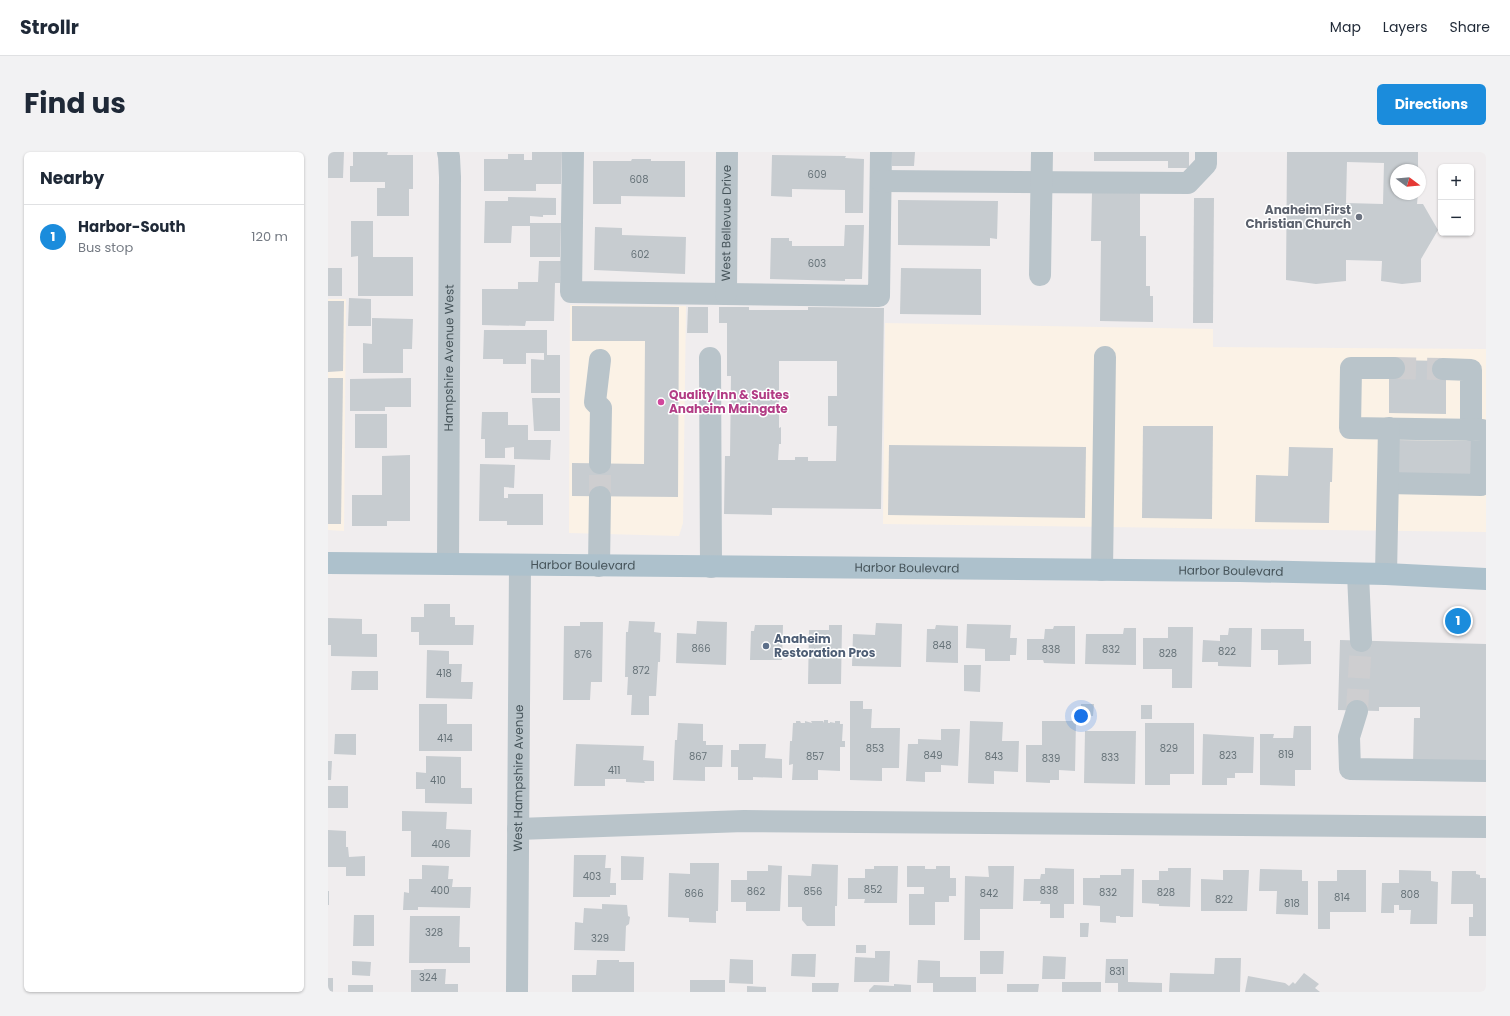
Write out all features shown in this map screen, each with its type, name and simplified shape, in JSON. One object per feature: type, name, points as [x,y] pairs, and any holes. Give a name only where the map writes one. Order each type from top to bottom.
[{"type":"main road","name":"Harbor Boulevard","points":[[328,563],[1102,570],[1386,574],[1486,578]]},
{"type":"street","name":"Hampshire Avenue West","points":[[448,152],[450,177],[448,564]]},
{"type":"street","points":[[573,152],[572,292],[879,296],[881,152]]},
{"type":"street","name":"West Bellevue Drive","points":[[726,294],[727,152]]},
{"type":"street","points":[[1040,275],[1042,152]]},
{"type":"street","points":[[881,181],[1188,183],[1206,164],[1206,152]]},
{"type":"street","points":[[1102,570],[1105,357]]},
{"type":"street","points":[[710,358],[711,567]]},
{"type":"street","points":[[600,360],[595,402],[601,408],[600,463]]},
{"type":"street","points":[[1394,368],[1351,368],[1350,428],[1480,427]]},
{"type":"street","points":[[1388,483],[1481,484],[1480,427],[1471,370],[1443,369]]},
{"type":"street","points":[[1386,574],[1389,428]]},
{"type":"street","points":[[599,566],[600,497]]},
{"type":"street","name":"West Hampshire Avenue","points":[[517,992],[520,565]]},
{"type":"street","points":[[1358,574],[1361,641]]},
{"type":"street","points":[[1358,711],[1349,737],[1350,769],[1486,771]]},
{"type":"street","points":[[518,829],[744,821],[1486,827]]},
{"type":"shaded area","points":[[328,299],[346,299],[344,531],[328,530]]},
{"type":"shaded area","points":[[570,305],[686,306],[683,523],[679,536],[569,533]]},
{"type":"shaded area","points":[[885,323],[1213,329],[1213,347],[1486,349],[1486,532],[883,524]]},
{"type":"building","points":[[328,152],[344,152],[343,178],[328,178]]},
{"type":"building","points":[[353,152],[388,152],[387,155],[413,155],[413,189],[409,189],[409,216],[377,216],[377,188],[385,188],[385,182],[350,182],[350,166],[353,166]]},
{"type":"building","points":[[532,152],[562,152],[561,184],[536,184],[536,191],[484,191],[484,159],[508,159],[508,154],[524,154],[524,160],[532,160]]},
{"type":"building","points":[[892,152],[915,152],[914,166],[892,166]]},
{"type":"building","points":[[1094,152],[1189,152],[1189,168],[1168,168],[1168,161],[1094,161]]},
{"type":"building","name":"Anaheim First Christian Church","points":[[1287,152],[1418,152],[1418,164],[1390,164],[1390,200],[1417,200],[1417,204],[1423,204],[1438,230],[1421,259],[1421,282],[1402,284],[1381,281],[1382,261],[1346,260],[1346,281],[1316,284],[1286,280]],"holes":[[[1347,162],[1384,163],[1383,204],[1346,203]]]},
{"type":"building","points":[[772,155],[846,156],[845,158],[864,159],[863,213],[845,213],[845,190],[792,189],[792,197],[771,196]]},
{"type":"building","points":[[632,159],[651,159],[651,161],[685,161],[685,197],[621,196],[621,204],[593,204],[593,161],[631,161]]},
{"type":"building","points":[[1092,192],[1140,192],[1140,236],[1146,236],[1146,286],[1150,286],[1150,296],[1153,296],[1153,322],[1100,321],[1101,241],[1091,241]]},
{"type":"building","points":[[508,197],[556,198],[556,215],[543,215],[543,217],[530,216],[530,223],[561,223],[560,257],[530,257],[530,226],[512,226],[511,243],[484,243],[485,201],[508,201]]},
{"type":"building","points":[[1194,198],[1214,198],[1213,323],[1193,323]]},
{"type":"building","points":[[898,200],[998,201],[997,239],[990,238],[990,246],[898,245]]},
{"type":"building","points":[[351,221],[373,221],[373,257],[413,257],[413,296],[358,296],[358,256],[351,257]]},
{"type":"building","points":[[845,225],[864,225],[862,279],[845,279],[845,281],[770,279],[771,238],[789,238],[789,241],[792,241],[792,246],[844,246]]},
{"type":"building","points":[[595,227],[622,228],[622,235],[686,237],[685,274],[594,270]]},
{"type":"building","points":[[539,261],[561,261],[560,283],[555,283],[554,321],[526,321],[525,326],[482,325],[482,289],[518,289],[518,282],[538,282]]},
{"type":"building","points":[[328,268],[342,268],[342,296],[328,296]]},
{"type":"building","points":[[901,268],[981,269],[981,315],[900,314]]},
{"type":"building","points":[[349,298],[371,299],[371,326],[348,326]]},
{"type":"building","points":[[328,301],[344,301],[343,371],[328,372]]},
{"type":"building","name":"Quality Inn & Suites Anaheim Maingate","points":[[572,306],[679,307],[678,497],[572,496],[572,463],[644,464],[645,341],[572,341]]},
{"type":"building","points":[[688,307],[708,307],[708,333],[687,333]]},
{"type":"building","points":[[719,307],[749,307],[749,310],[808,310],[808,307],[884,308],[881,509],[772,508],[772,515],[724,514],[725,456],[730,456],[731,376],[727,376],[727,323],[719,323]],"holes":[[[779,361],[837,361],[837,396],[828,396],[828,426],[837,426],[836,461],[808,461],[808,457],[795,457],[795,460],[778,460],[779,444],[781,444],[781,427],[779,428]]]},
{"type":"building","points":[[372,318],[413,319],[412,349],[403,349],[403,373],[363,373],[363,343],[372,344]]},
{"type":"building","points":[[484,330],[547,330],[547,355],[560,355],[560,393],[531,393],[531,359],[544,360],[544,353],[526,353],[526,364],[503,364],[503,359],[483,359]]},
{"type":"building","points":[[1394,360],[1443,361],[1446,376],[1446,414],[1389,413],[1389,376]]},
{"type":"building","points":[[328,378],[343,378],[341,524],[328,524]]},
{"type":"building","points":[[411,378],[411,407],[385,407],[385,411],[350,411],[350,379]]},
{"type":"building","points":[[532,398],[560,398],[560,431],[534,431]]},
{"type":"building","points":[[482,412],[508,412],[508,425],[528,425],[528,440],[551,440],[550,460],[514,459],[514,447],[505,448],[505,458],[485,458],[485,439],[481,439]]},
{"type":"building","points":[[355,414],[387,414],[387,448],[355,448]]},
{"type":"building","points":[[1143,426],[1213,426],[1212,519],[1142,518]]},
{"type":"building","points":[[1396,440],[1474,441],[1474,478],[1396,477]]},
{"type":"building","points":[[889,445],[1086,447],[1085,518],[888,515]]},
{"type":"building","points":[[1289,447],[1333,448],[1329,523],[1255,522],[1256,475],[1288,476]]},
{"type":"building","points":[[410,455],[410,521],[387,521],[387,526],[352,526],[352,495],[382,495],[382,456]]},
{"type":"building","points":[[480,464],[515,465],[514,488],[504,487],[504,498],[508,498],[508,494],[543,494],[543,525],[507,525],[507,521],[479,521]]},
{"type":"building","points":[[424,604],[450,604],[450,617],[455,617],[455,625],[474,625],[473,645],[419,645],[419,632],[411,632],[411,617],[424,617]]},
{"type":"building","points":[[328,618],[362,619],[362,634],[377,634],[377,657],[331,656],[331,645],[328,645]]},
{"type":"building","points":[[629,621],[655,622],[654,632],[661,633],[660,662],[658,662],[656,696],[649,696],[649,715],[631,715],[632,695],[627,695],[628,677],[625,677],[626,632],[628,632]]},
{"type":"building","points":[[697,621],[727,622],[726,665],[676,663],[677,633],[696,634]]},
{"type":"building","points":[[580,622],[603,622],[602,682],[591,682],[590,700],[563,700],[564,626],[580,626]]},
{"type":"building","points":[[876,623],[902,624],[901,667],[852,666],[853,634],[875,635]]},
{"type":"building","points":[[967,624],[1011,625],[1010,638],[1017,638],[1016,655],[1010,655],[1010,661],[985,661],[985,649],[966,648]]},
{"type":"building","name":"Anaheim Restoration Pros","points":[[755,625],[783,625],[782,660],[750,660],[751,631],[754,631]]},
{"type":"building","points":[[829,625],[842,625],[841,684],[808,684],[809,630],[829,630]]},
{"type":"building","points":[[936,625],[958,626],[958,663],[926,662],[927,629],[935,629]]},
{"type":"building","points":[[1054,626],[1075,626],[1075,664],[1044,663],[1043,660],[1027,660],[1027,639],[1044,639],[1045,629],[1053,629]]},
{"type":"building","points":[[1168,627],[1193,627],[1192,688],[1172,688],[1172,669],[1143,669],[1143,638],[1168,638]]},
{"type":"building","points":[[1124,628],[1136,628],[1136,665],[1085,664],[1086,634],[1123,634]]},
{"type":"building","points":[[1229,628],[1252,628],[1251,667],[1218,666],[1218,662],[1202,662],[1203,640],[1220,641],[1220,635],[1228,635]]},
{"type":"building","points":[[1261,629],[1304,629],[1304,641],[1311,641],[1311,664],[1278,665],[1278,650],[1261,650]]},
{"type":"building","points":[[1340,640],[1486,644],[1486,766],[1413,764],[1414,718],[1420,718],[1420,707],[1379,707],[1379,711],[1338,710]]},
{"type":"building","points":[[427,650],[449,651],[449,664],[462,664],[461,682],[473,682],[472,699],[426,698]]},
{"type":"building","points":[[964,665],[981,665],[980,692],[964,691]]},
{"type":"building","points":[[352,671],[378,671],[378,690],[351,690]]},
{"type":"building","points":[[850,701],[863,701],[863,709],[872,709],[871,728],[900,728],[899,768],[882,768],[882,781],[850,780]]},
{"type":"building","points":[[419,704],[447,704],[447,724],[472,724],[472,751],[419,751]]},
{"type":"building","points":[[1081,704],[1094,704],[1093,716],[1081,715]]},
{"type":"building","points":[[1141,705],[1152,705],[1152,719],[1141,719]]},
{"type":"building","points":[[824,720],[828,720],[828,723],[840,721],[840,724],[843,724],[842,741],[845,741],[845,747],[840,747],[840,771],[818,770],[818,780],[792,780],[793,764],[789,765],[790,741],[792,741],[793,723],[796,723],[796,721],[800,721],[801,723],[805,723],[805,721],[812,723],[811,721],[823,721],[824,723]]},
{"type":"building","points":[[970,721],[1003,722],[1002,741],[1019,741],[1018,772],[994,771],[994,784],[968,783]]},
{"type":"building","points":[[1042,721],[1076,721],[1075,771],[1059,770],[1059,780],[1050,780],[1050,783],[1026,782],[1026,745],[1042,745]]},
{"type":"building","points":[[678,723],[703,724],[703,741],[706,741],[706,745],[723,745],[722,767],[705,767],[705,781],[673,780],[675,740],[677,740]]},
{"type":"building","points":[[1145,723],[1194,723],[1194,774],[1170,774],[1170,785],[1145,785]]},
{"type":"building","points":[[1294,726],[1311,726],[1311,770],[1295,770],[1295,786],[1260,785],[1260,734],[1274,734],[1273,738],[1293,738]]},
{"type":"building","points":[[941,729],[960,729],[958,766],[941,765],[941,772],[925,772],[925,782],[906,781],[908,744],[918,744],[918,739],[941,740]]},
{"type":"building","points":[[1085,731],[1136,731],[1135,784],[1084,783]]},
{"type":"building","points":[[335,734],[356,734],[356,755],[334,754]]},
{"type":"building","points":[[1203,734],[1254,737],[1253,773],[1235,773],[1235,778],[1227,778],[1227,785],[1202,785]]},
{"type":"building","points":[[576,744],[644,746],[643,760],[654,761],[654,781],[644,781],[645,783],[626,782],[626,779],[605,779],[605,786],[574,786]]},
{"type":"building","points":[[739,744],[766,744],[765,758],[782,759],[782,778],[753,777],[753,780],[738,780],[738,767],[731,767],[731,750],[739,750]]},
{"type":"building","points":[[426,756],[461,757],[461,788],[472,788],[472,804],[425,803],[425,789],[416,789],[416,772],[426,773]]},
{"type":"building","points":[[328,761],[332,761],[331,780],[328,780]]},
{"type":"building","points":[[328,786],[348,786],[348,808],[328,808]]},
{"type":"building","points":[[402,811],[447,812],[446,829],[471,830],[470,857],[411,857],[411,831],[402,831]]},
{"type":"building","points":[[328,830],[346,831],[346,847],[348,847],[349,857],[365,856],[365,876],[346,876],[346,867],[328,867]]},
{"type":"building","points":[[574,855],[606,855],[605,868],[611,868],[610,883],[616,883],[616,895],[610,895],[610,897],[573,897]]},
{"type":"building","points":[[621,856],[644,857],[643,880],[621,880]]},
{"type":"building","points":[[690,863],[719,863],[718,911],[716,911],[716,923],[689,922],[689,918],[668,917],[669,873],[690,874]]},
{"type":"building","points":[[812,864],[838,865],[835,926],[807,926],[802,920],[802,907],[788,907],[788,875],[811,876]]},
{"type":"building","points":[[422,865],[449,866],[448,879],[453,879],[452,887],[471,887],[470,908],[418,907],[418,910],[403,910],[404,892],[409,893],[409,879],[422,879]]},
{"type":"building","points":[[768,865],[782,866],[780,911],[746,911],[746,902],[731,902],[731,880],[747,880],[747,871],[768,871]]},
{"type":"building","points":[[874,866],[898,866],[897,903],[864,903],[865,899],[848,899],[848,878],[865,878],[865,869],[874,869]]},
{"type":"building","points":[[907,866],[925,866],[925,869],[936,869],[936,866],[950,866],[950,878],[956,878],[956,896],[949,896],[949,902],[935,902],[935,925],[909,925],[909,894],[924,894],[924,887],[907,887]]},
{"type":"building","points":[[988,866],[1014,866],[1013,909],[980,909],[980,940],[964,940],[965,876],[989,877]]},
{"type":"building","points":[[1045,868],[1074,869],[1074,904],[1064,904],[1064,918],[1050,918],[1050,904],[1040,904],[1041,901],[1023,901],[1024,879],[1040,879],[1041,874],[1045,874]]},
{"type":"building","points":[[1168,868],[1191,868],[1190,907],[1159,906],[1159,904],[1142,903],[1142,880],[1159,880],[1159,871],[1168,871]]},
{"type":"building","points":[[1121,869],[1134,869],[1133,917],[1116,916],[1116,923],[1100,922],[1100,906],[1083,905],[1083,878],[1100,878],[1100,875],[1121,875]]},
{"type":"building","points":[[1260,869],[1302,870],[1302,881],[1308,881],[1308,915],[1276,914],[1277,891],[1259,891]]},
{"type":"building","points":[[1223,870],[1249,870],[1247,911],[1201,911],[1201,879],[1223,880]]},
{"type":"building","points":[[1337,870],[1366,870],[1366,912],[1330,912],[1330,929],[1318,929],[1318,881],[1337,881]]},
{"type":"building","points":[[1399,870],[1431,871],[1431,881],[1438,882],[1437,924],[1410,924],[1411,910],[1399,910],[1399,905],[1394,905],[1394,913],[1381,913],[1382,883],[1399,883]]},
{"type":"building","points":[[1452,871],[1476,871],[1476,874],[1480,875],[1480,878],[1486,878],[1486,936],[1469,936],[1469,917],[1473,917],[1473,904],[1451,904]]},
{"type":"building","points":[[329,891],[329,905],[328,905]]},
{"type":"building","points":[[602,904],[627,905],[628,916],[630,917],[629,924],[626,926],[625,951],[574,950],[575,922],[583,923],[584,908],[602,909]]},
{"type":"building","points":[[354,915],[374,915],[374,946],[353,946]]},
{"type":"building","points":[[410,916],[460,916],[459,947],[470,947],[470,963],[409,963]]},
{"type":"building","points":[[1080,923],[1089,923],[1088,937],[1080,937]]},
{"type":"building","points":[[856,945],[866,945],[866,953],[856,953]]},
{"type":"building","points":[[875,951],[890,951],[889,982],[854,982],[855,957],[875,958]]},
{"type":"building","points":[[980,951],[1004,951],[1003,974],[980,974]]},
{"type":"building","points":[[792,954],[816,954],[815,977],[791,976]]},
{"type":"building","points":[[1043,956],[1066,957],[1065,979],[1042,979]]},
{"type":"building","points":[[1215,958],[1241,958],[1240,992],[1169,992],[1170,973],[1214,974]]},
{"type":"building","points":[[730,959],[753,960],[753,984],[729,983]]},
{"type":"building","points":[[1106,959],[1128,959],[1128,982],[1162,983],[1162,992],[1118,992],[1118,983],[1105,983]]},
{"type":"building","points":[[597,960],[634,962],[634,992],[572,992],[572,975],[596,975]]},
{"type":"building","points":[[918,960],[940,961],[940,977],[976,977],[976,992],[933,992],[933,983],[917,983]]},
{"type":"building","points":[[352,961],[371,962],[370,976],[352,975]]},
{"type":"building","points":[[446,969],[445,984],[458,984],[458,992],[411,992],[411,970]]},
{"type":"building","points":[[1304,973],[1319,984],[1315,988],[1320,992],[1245,992],[1248,976],[1285,983],[1289,986],[1293,982],[1295,984]]},
{"type":"building","points":[[328,978],[333,978],[333,992],[328,992]]},
{"type":"building","points":[[690,980],[725,980],[725,992],[690,992]]},
{"type":"building","points":[[1062,982],[1101,982],[1101,992],[1062,992]]},
{"type":"building","points":[[812,983],[839,983],[838,992],[812,992]]},
{"type":"building","points":[[894,984],[911,985],[911,992],[869,992],[874,985],[894,986]]},
{"type":"building","points":[[1007,984],[1039,984],[1038,992],[1007,992]]},
{"type":"building","points":[[348,985],[373,985],[373,992],[348,992]]},
{"type":"building","points":[[747,986],[766,987],[766,992],[747,992]]},
{"type":"tunnel","points":[[1394,368],[1443,369]]},
{"type":"tunnel","points":[[600,463],[600,497]]},
{"type":"tunnel","points":[[1357,711],[1361,641]]},
{"type":"place","name":"Anaheim First Christian Church","points":[[1359,217]]},
{"type":"place","name":"Quality Inn & Suites Anaheim Maingate","points":[[661,402]]},
{"type":"place","name":"Harbor-South","points":[[1458,621]]},
{"type":"place","name":"Anaheim Restoration Pros","points":[[766,646]]}]
